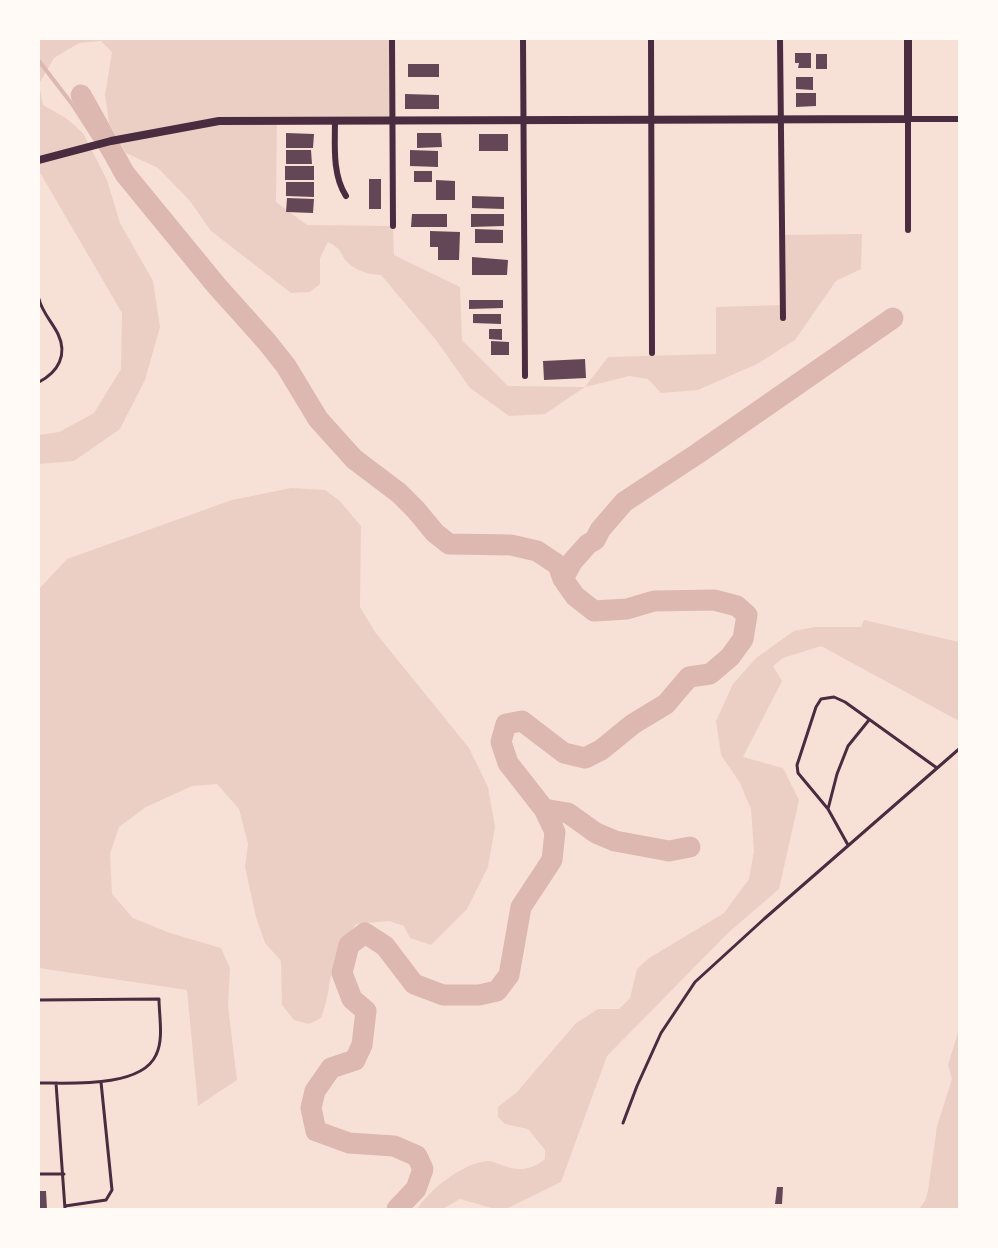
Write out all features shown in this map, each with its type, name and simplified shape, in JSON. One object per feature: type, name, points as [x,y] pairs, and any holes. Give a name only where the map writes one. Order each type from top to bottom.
[{"type":"street","points":[[392,39],[393,226]]},
{"type":"street","points":[[523,39],[525,376]]},
{"type":"street","points":[[651,39],[652,353]]},
{"type":"street","points":[[780,39],[783,318]]},
{"type":"street","points":[[908,39],[908,230]]},
{"type":"street","points":[[39,159],[95,144],[219,121],[959,119]]},
{"type":"street","points":[[335,120],[336,165],[341,189],[346,196]]},
{"type":"lane","points":[[39,299],[59,336],[62,352],[59,366],[50,376],[39,382]]},
{"type":"lane","points":[[848,845],[828,809],[798,773],[797,765],[816,707],[822,699],[834,697],[853,707],[937,768]]},
{"type":"lane","points":[[828,809],[837,774],[848,746],[869,720]]},
{"type":"lane","points":[[623,1124],[661,1033],[695,982],[959,749]]},
{"type":"lane","points":[[39,1000],[159,999],[160,1042],[149,1066],[135,1073],[101,1082],[39,1083]]},
{"type":"lane","points":[[56,1083],[65,1207],[106,1200],[112,1190],[101,1082]]},
{"type":"lane","points":[[39,1174],[64,1174]]},
{"type":"shaded area","points":[[39,39],[392,39],[392,119],[277,121],[276,202],[307,225],[393,226],[394,255],[460,287],[462,340],[508,386],[585,387],[545,414],[509,416],[470,388],[436,340],[381,275],[356,269],[345,260],[337,247],[328,242],[320,258],[320,284],[310,292],[291,293],[211,231],[190,201],[158,168],[126,153],[109,123],[105,95],[112,52],[101,41],[79,43],[54,58],[39,84]]},
{"type":"shaded area","points":[[39,84],[43,105],[66,118],[83,133],[107,180],[120,223],[153,281],[160,327],[145,380],[120,429],[74,461],[39,464],[39,435],[59,432],[94,413],[121,369],[122,313],[39,171]]},
{"type":"shaded area","points":[[862,234],[861,269],[836,281],[795,340],[757,364],[698,390],[661,393],[648,379],[629,376],[585,387],[608,357],[716,354],[716,307],[783,305],[782,235]]},
{"type":"shaded area","points":[[291,488],[325,490],[339,500],[361,526],[360,607],[375,632],[469,748],[488,787],[495,827],[488,867],[467,909],[431,945],[410,938],[404,926],[389,921],[356,924],[334,965],[321,1018],[309,1024],[294,1020],[282,1005],[281,961],[265,943],[256,917],[245,867],[248,844],[239,809],[217,784],[192,786],[146,807],[119,827],[110,854],[112,894],[133,918],[170,933],[221,948],[230,968],[228,1006],[237,1080],[198,1106],[187,990],[39,968],[39,589],[67,559],[232,500]]},
{"type":"shaded area","points":[[864,620],[959,642],[959,721],[821,646],[783,658],[773,666],[782,681],[743,757],[783,768],[799,800],[779,889],[728,933],[607,1056],[561,1182],[506,1209],[495,1209],[460,1199],[443,1209],[417,1209],[439,1185],[469,1166],[492,1161],[514,1169],[524,1169],[535,1166],[545,1159],[545,1150],[528,1129],[505,1124],[498,1117],[498,1107],[517,1092],[576,1023],[598,1009],[619,1009],[630,998],[637,969],[649,958],[724,913],[749,879],[754,851],[751,809],[740,783],[721,755],[716,721],[733,684],[756,658],[794,631],[815,627],[861,627]]},
{"type":"shaded area","points":[[959,1029],[959,1209],[919,1209],[928,1191],[937,1126],[952,1079],[948,1065]]},
{"type":"building","points":[[795,53],[811,53],[811,68],[798,68],[799,63],[795,63]]},
{"type":"building","points":[[816,54],[827,54],[827,69],[816,69]]},
{"type":"building","points":[[408,64],[439,64],[439,77],[408,77]]},
{"type":"building","points":[[796,77],[813,77],[813,90],[796,89]]},
{"type":"building","points":[[796,93],[816,93],[816,106],[796,107]]},
{"type":"building","points":[[405,94],[439,95],[439,109],[405,109]]},
{"type":"building","points":[[286,133],[314,134],[313,148],[286,148]]},
{"type":"building","points":[[417,133],[441,133],[442,147],[417,148]]},
{"type":"building","points":[[479,134],[508,134],[508,151],[479,151]]},
{"type":"building","points":[[286,150],[311,150],[312,164],[286,164]]},
{"type":"building","points":[[410,150],[438,151],[438,167],[410,166]]},
{"type":"building","points":[[285,166],[314,166],[314,180],[285,180]]},
{"type":"building","points":[[414,171],[432,171],[432,182],[414,182]]},
{"type":"building","points":[[369,179],[381,179],[381,209],[369,209]]},
{"type":"building","points":[[436,180],[455,181],[455,200],[436,200]]},
{"type":"building","points":[[286,182],[314,182],[314,197],[286,196]]},
{"type":"building","points":[[472,196],[504,197],[504,209],[472,208]]},
{"type":"building","points":[[287,198],[314,199],[313,213],[286,212]]},
{"type":"building","points":[[412,214],[447,214],[447,227],[411,227]]},
{"type":"building","points":[[471,214],[504,214],[504,226],[471,227]]},
{"type":"building","points":[[475,229],[503,230],[503,243],[475,243]]},
{"type":"building","points":[[430,231],[460,232],[459,260],[438,260],[438,247],[430,247]]},
{"type":"building","points":[[472,257],[508,260],[507,275],[472,275]]},
{"type":"building","points":[[469,300],[503,300],[503,308],[469,309]]},
{"type":"building","points":[[473,314],[501,314],[501,324],[473,323]]},
{"type":"building","points":[[489,329],[502,329],[502,340],[489,339]]},
{"type":"building","points":[[491,341],[509,342],[509,355],[491,355]]},
{"type":"building","points":[[585,359],[586,378],[544,380],[543,361]]},
{"type":"building","points":[[777,1187],[783,1187],[782,1204],[775,1204]]},
{"type":"building","points":[[39,1191],[46,1191],[47,1209],[39,1209]]},
{"type":"waterway","points":[[39,61],[72,104],[105,155],[172,243],[328,422]]},
{"type":"waterway","points":[[81,95],[125,174],[286,366],[318,419],[354,459],[399,493],[435,533],[449,544],[511,545],[537,551],[558,565],[563,579],[575,596],[594,611],[627,609],[654,601],[714,600],[737,606],[747,615],[743,639],[730,657],[710,674],[689,677],[666,704],[633,724],[601,750],[585,758],[564,753],[522,721],[506,724],[501,742],[508,763],[544,809],[555,832],[552,860],[521,907],[509,975],[497,991],[479,995],[443,995],[414,984],[385,946],[365,933],[349,945],[342,973],[352,999],[366,1011],[362,1045],[355,1060],[331,1068],[315,1091],[311,1108],[316,1131],[349,1143],[394,1146],[417,1156],[423,1169],[416,1189],[397,1209]]},
{"type":"waterway","points":[[563,579],[572,562],[588,544],[595,540],[600,530],[624,502],[893,318]]},
{"type":"waterway","points":[[544,809],[568,813],[596,833],[615,841],[669,851],[690,847]]}]
